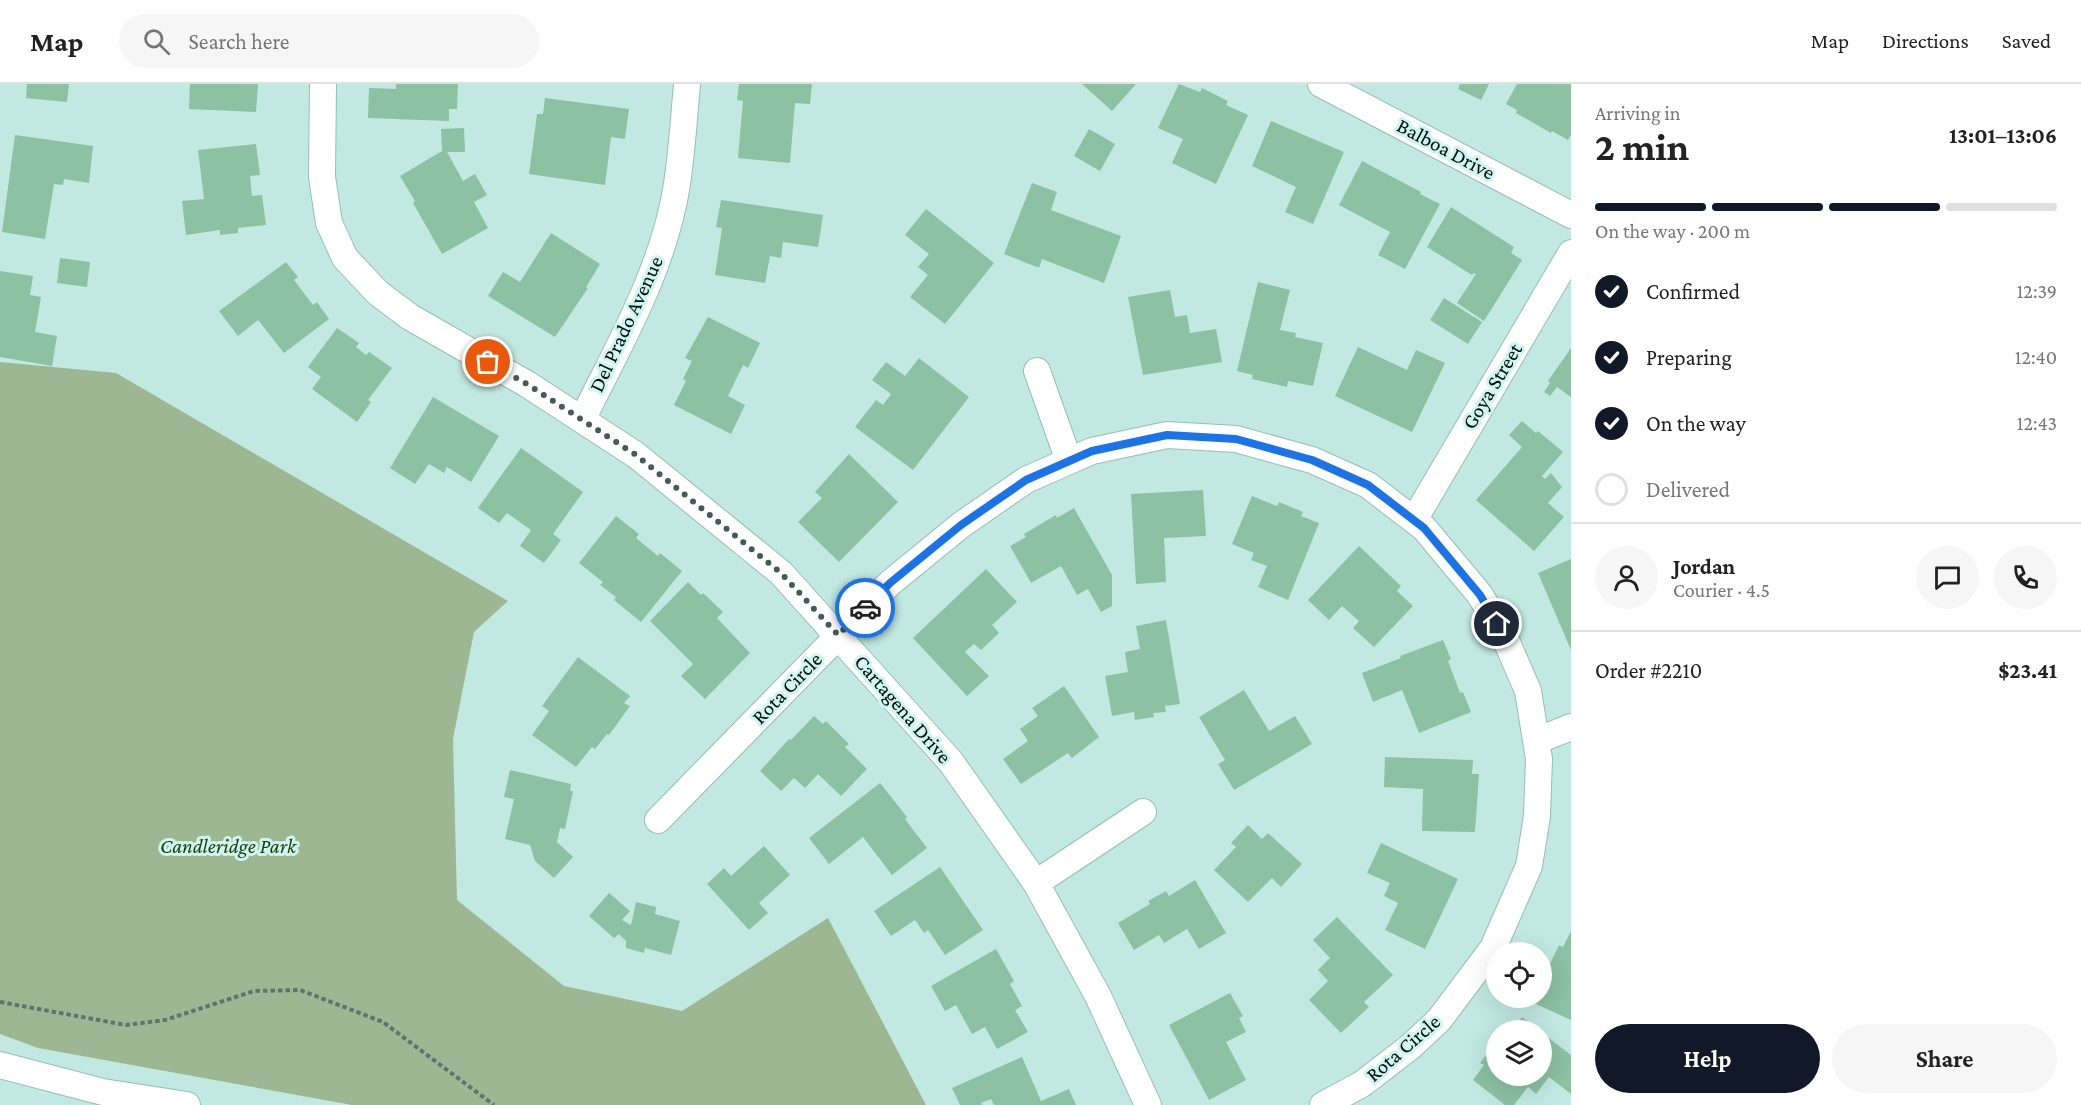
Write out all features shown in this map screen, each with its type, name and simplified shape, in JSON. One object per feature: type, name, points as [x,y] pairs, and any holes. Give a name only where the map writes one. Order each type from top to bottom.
[{"type":"street","name":"Cartagena Drive","points":[[323,84],[322,177],[329,224],[345,258],[378,293],[410,317],[527,384],[636,455],[781,573],[951,762],[1036,884],[1098,996],[1148,1105]]},
{"type":"street","name":"Del Prado Avenue","points":[[582,420],[640,304],[661,250],[677,185],[687,84]]},
{"type":"street","name":"Balboa Drive","points":[[1321,84],[1571,214]]},
{"type":"street","name":"Goya Street","points":[[1414,520],[1571,254]]},
{"type":"street","points":[[1037,371],[1069,461]]},
{"type":"street","name":"Rota Circle","points":[[658,820],[890,583],[961,525],[1026,480],[1092,451],[1167,435],[1236,439],[1312,460],[1368,485],[1424,528],[1480,595],[1505,638],[1528,691],[1539,759],[1538,816],[1529,866],[1493,948],[1439,1020],[1410,1047],[1362,1084],[1323,1105]]},
{"type":"street","points":[[1536,741],[1571,728]]},
{"type":"street","points":[[1036,884],[1143,812]]},
{"type":"street","points":[[0,1065],[103,1092],[187,1105]]},
{"type":"path","points":[[0,1002],[126,1025],[165,1020],[254,991],[300,990],[382,1022],[494,1105]]},
{"type":"green space","name":"Candleridge Park","points":[[0,362],[116,373],[508,601],[474,632],[453,739],[457,900],[564,986],[682,1011],[828,918],[926,1105],[352,1105],[38,1048],[0,1034]]},
{"type":"building","points":[[27,84],[69,84],[67,102],[26,98]]},
{"type":"building","points":[[190,84],[258,84],[256,112],[189,109]]},
{"type":"building","points":[[396,84],[458,84],[457,109],[449,109],[449,121],[368,118],[369,88],[396,89]]},
{"type":"building","points":[[739,84],[812,84],[810,104],[795,103],[790,163],[738,158],[743,101],[737,100]]},
{"type":"building","points":[[1082,84],[1136,84],[1112,111]]},
{"type":"building","points":[[1179,84],[1200,92],[1202,88],[1228,101],[1226,105],[1248,115],[1216,184],[1172,163],[1183,139],[1158,128]]},
{"type":"building","points":[[1460,84],[1489,84],[1481,100],[1458,89]]},
{"type":"building","points":[[1517,84],[1571,84],[1571,135],[1568,140],[1516,113],[1517,110],[1506,104]]},
{"type":"building","points":[[545,98],[629,109],[625,139],[611,137],[605,185],[529,174],[537,114],[543,114]]},
{"type":"building","points":[[1271,121],[1344,152],[1313,224],[1285,212],[1296,187],[1252,166]]},
{"type":"building","points":[[464,128],[465,152],[447,152],[463,181],[475,174],[487,195],[474,202],[488,228],[442,254],[400,176],[442,151],[441,129]]},
{"type":"building","points":[[1089,129],[1115,144],[1100,171],[1074,156]]},
{"type":"building","points":[[15,135],[93,146],[89,183],[64,179],[63,185],[54,184],[45,239],[2,232]]},
{"type":"building","points":[[256,144],[260,175],[250,176],[252,196],[262,195],[266,225],[238,228],[238,233],[220,235],[220,230],[186,235],[182,201],[204,199],[198,150]]},
{"type":"building","points":[[1362,161],[1440,204],[1405,269],[1378,255],[1390,232],[1339,205]]},
{"type":"building","points":[[1032,183],[1057,192],[1051,210],[1121,236],[1104,283],[1042,259],[1039,268],[1004,254]]},
{"type":"building","points":[[721,200],[823,215],[818,247],[783,242],[781,258],[770,256],[765,283],[715,275],[722,228],[716,227]]},
{"type":"building","points":[[1451,207],[1514,247],[1511,253],[1522,260],[1484,321],[1457,303],[1476,274],[1472,275],[1427,247]]},
{"type":"building","points":[[926,209],[994,263],[945,324],[910,297],[928,275],[918,267],[929,254],[905,235]]},
{"type":"building","points":[[551,233],[600,264],[586,287],[588,288],[555,337],[488,296],[503,272],[520,282]]},
{"type":"building","points":[[60,258],[90,262],[87,287],[57,283]]},
{"type":"building","points":[[286,262],[298,277],[294,280],[313,305],[317,302],[329,319],[284,353],[258,320],[238,336],[219,311]]},
{"type":"building","points":[[0,271],[33,276],[30,295],[41,297],[35,332],[57,336],[52,366],[0,357]]},
{"type":"building","points":[[1258,282],[1290,290],[1280,330],[1296,333],[1295,337],[1323,343],[1313,386],[1288,381],[1287,387],[1252,379],[1253,375],[1237,371]]},
{"type":"building","points":[[1170,290],[1175,317],[1187,315],[1190,333],[1216,329],[1222,362],[1143,375],[1128,297]]},
{"type":"building","points":[[1444,298],[1482,322],[1468,344],[1430,320]]},
{"type":"building","points":[[708,317],[760,343],[748,368],[743,365],[728,396],[745,405],[731,434],[674,405],[686,381],[683,379],[692,361],[685,358]]},
{"type":"building","points":[[337,328],[359,343],[356,347],[366,355],[369,352],[392,368],[368,400],[371,402],[357,422],[312,389],[321,377],[308,367]]},
{"type":"building","points":[[1358,347],[1407,370],[1416,350],[1445,363],[1412,432],[1335,396]]},
{"type":"building","points":[[1571,348],[1571,397],[1557,387],[1550,396],[1544,392],[1550,383],[1548,381]]},
{"type":"building","points":[[919,358],[969,397],[913,470],[855,427],[876,400],[883,405],[891,394],[872,380],[886,362],[905,376]]},
{"type":"building","points":[[433,397],[499,436],[471,482],[447,467],[444,473],[429,464],[415,484],[390,468]]},
{"type":"building","points":[[1522,421],[1563,452],[1542,476],[1545,479],[1551,473],[1562,487],[1548,503],[1564,517],[1534,551],[1476,500],[1522,447],[1509,435]]},
{"type":"building","points":[[521,448],[583,492],[553,534],[561,540],[544,563],[520,546],[531,530],[507,513],[499,523],[478,508]]},
{"type":"building","points":[[849,454],[898,502],[839,562],[798,522],[822,498],[815,492]]},
{"type":"building","points":[[1203,490],[1206,536],[1164,538],[1166,582],[1136,584],[1131,494]]},
{"type":"building","points":[[1252,496],[1277,506],[1279,502],[1303,512],[1301,516],[1319,523],[1288,600],[1258,587],[1267,566],[1251,560],[1254,553],[1232,544]]},
{"type":"building","points":[[1074,508],[1112,575],[1112,606],[1101,612],[1088,589],[1077,595],[1061,566],[1031,583],[1010,546],[1026,537],[1024,534],[1056,515],[1057,518]]},
{"type":"building","points":[[616,516],[639,534],[636,538],[658,556],[660,553],[682,571],[641,622],[614,600],[616,597],[600,585],[603,582],[579,563]]},
{"type":"building","points":[[1359,546],[1401,586],[1397,591],[1413,606],[1374,647],[1353,628],[1359,621],[1342,606],[1329,620],[1308,600]]},
{"type":"building","points":[[1571,559],[1571,650],[1538,573]]},
{"type":"building","points":[[986,569],[1017,602],[992,625],[999,633],[981,650],[974,644],[965,652],[989,676],[967,696],[913,638]]},
{"type":"building","points":[[688,582],[723,612],[717,618],[750,653],[705,699],[681,676],[693,664],[650,621]]},
{"type":"building","points":[[1166,620],[1180,704],[1165,706],[1166,712],[1153,713],[1154,717],[1135,720],[1134,712],[1112,716],[1105,676],[1128,672],[1125,652],[1140,649],[1136,626]]},
{"type":"building","points":[[1443,640],[1451,659],[1448,661],[1460,693],[1463,692],[1471,712],[1419,733],[1402,690],[1373,702],[1362,673]]},
{"type":"building","points":[[578,657],[630,696],[624,703],[630,706],[609,735],[607,734],[595,749],[592,747],[576,767],[532,735],[549,711],[542,706]]},
{"type":"building","points":[[1064,686],[1099,737],[1072,758],[1068,753],[1021,784],[1003,759],[1028,741],[1020,729],[1038,716],[1032,708]]},
{"type":"building","points":[[1244,690],[1269,731],[1295,716],[1312,744],[1234,790],[1218,764],[1225,760],[1199,717]]},
{"type":"building","points":[[814,716],[823,724],[826,721],[849,744],[845,747],[867,769],[841,796],[818,774],[805,788],[794,778],[781,791],[760,771]]},
{"type":"building","points":[[1385,757],[1473,760],[1472,774],[1479,774],[1475,832],[1422,831],[1423,789],[1384,787]]},
{"type":"building","points":[[510,770],[571,784],[570,791],[573,791],[565,829],[560,828],[557,842],[573,857],[554,878],[535,861],[530,845],[505,839],[514,799],[504,797]]},
{"type":"building","points":[[880,783],[907,817],[905,819],[927,848],[892,875],[863,837],[829,864],[809,838]]},
{"type":"building","points":[[1248,825],[1262,839],[1268,833],[1302,864],[1281,887],[1272,878],[1248,902],[1214,870],[1236,847],[1231,843]]},
{"type":"building","points":[[1381,843],[1458,879],[1425,949],[1385,930],[1398,903],[1384,896],[1390,883],[1367,873]]},
{"type":"building","points":[[764,846],[790,875],[759,903],[768,913],[749,930],[707,884],[724,868],[731,876]]},
{"type":"building","points":[[940,867],[983,930],[945,955],[928,930],[924,933],[915,920],[891,936],[874,911]]},
{"type":"building","points":[[1195,880],[1226,933],[1199,949],[1187,929],[1164,943],[1159,935],[1134,950],[1118,923],[1150,904],[1148,901],[1166,891],[1169,896]]},
{"type":"building","points":[[609,893],[630,911],[622,920],[631,925],[636,902],[656,907],[655,914],[680,921],[671,955],[645,948],[644,953],[626,948],[626,941],[619,934],[614,938],[589,916]]},
{"type":"building","points":[[1337,917],[1393,975],[1364,1002],[1369,1007],[1341,1033],[1309,1000],[1328,981],[1318,970],[1330,958],[1313,940]]},
{"type":"building","points":[[1571,931],[1571,1020],[1545,1008],[1552,1008],[1552,960],[1559,945],[1563,947]]},
{"type":"building","points":[[996,949],[1014,981],[1010,984],[1022,1006],[1015,1010],[1028,1032],[997,1049],[985,1027],[972,1034],[956,1005],[945,1011],[931,986]]},
{"type":"building","points":[[1230,993],[1243,1016],[1239,1018],[1246,1032],[1226,1042],[1246,1080],[1209,1100],[1169,1025]]},
{"type":"building","points":[[1552,1041],[1571,1055],[1571,1094],[1552,1079]]},
{"type":"building","points":[[1486,1055],[1486,1086],[1542,1086],[1536,1094],[1528,1087],[1514,1105],[1505,1105],[1473,1080],[1484,1065],[1480,1063]]},
{"type":"building","points":[[1022,1057],[1041,1101],[1069,1089],[1076,1105],[994,1105],[991,1099],[981,1103],[982,1105],[960,1105],[952,1088]]},
{"type":"way so far","points":[[488,362],[527,384],[636,455],[781,573],[838,635],[865,608]]},
{"type":"route","points":[[865,608],[890,583],[961,525],[1026,480],[1092,451],[1167,435],[1236,439],[1312,460],[1368,485],[1424,528],[1480,595],[1497,624]]}]
